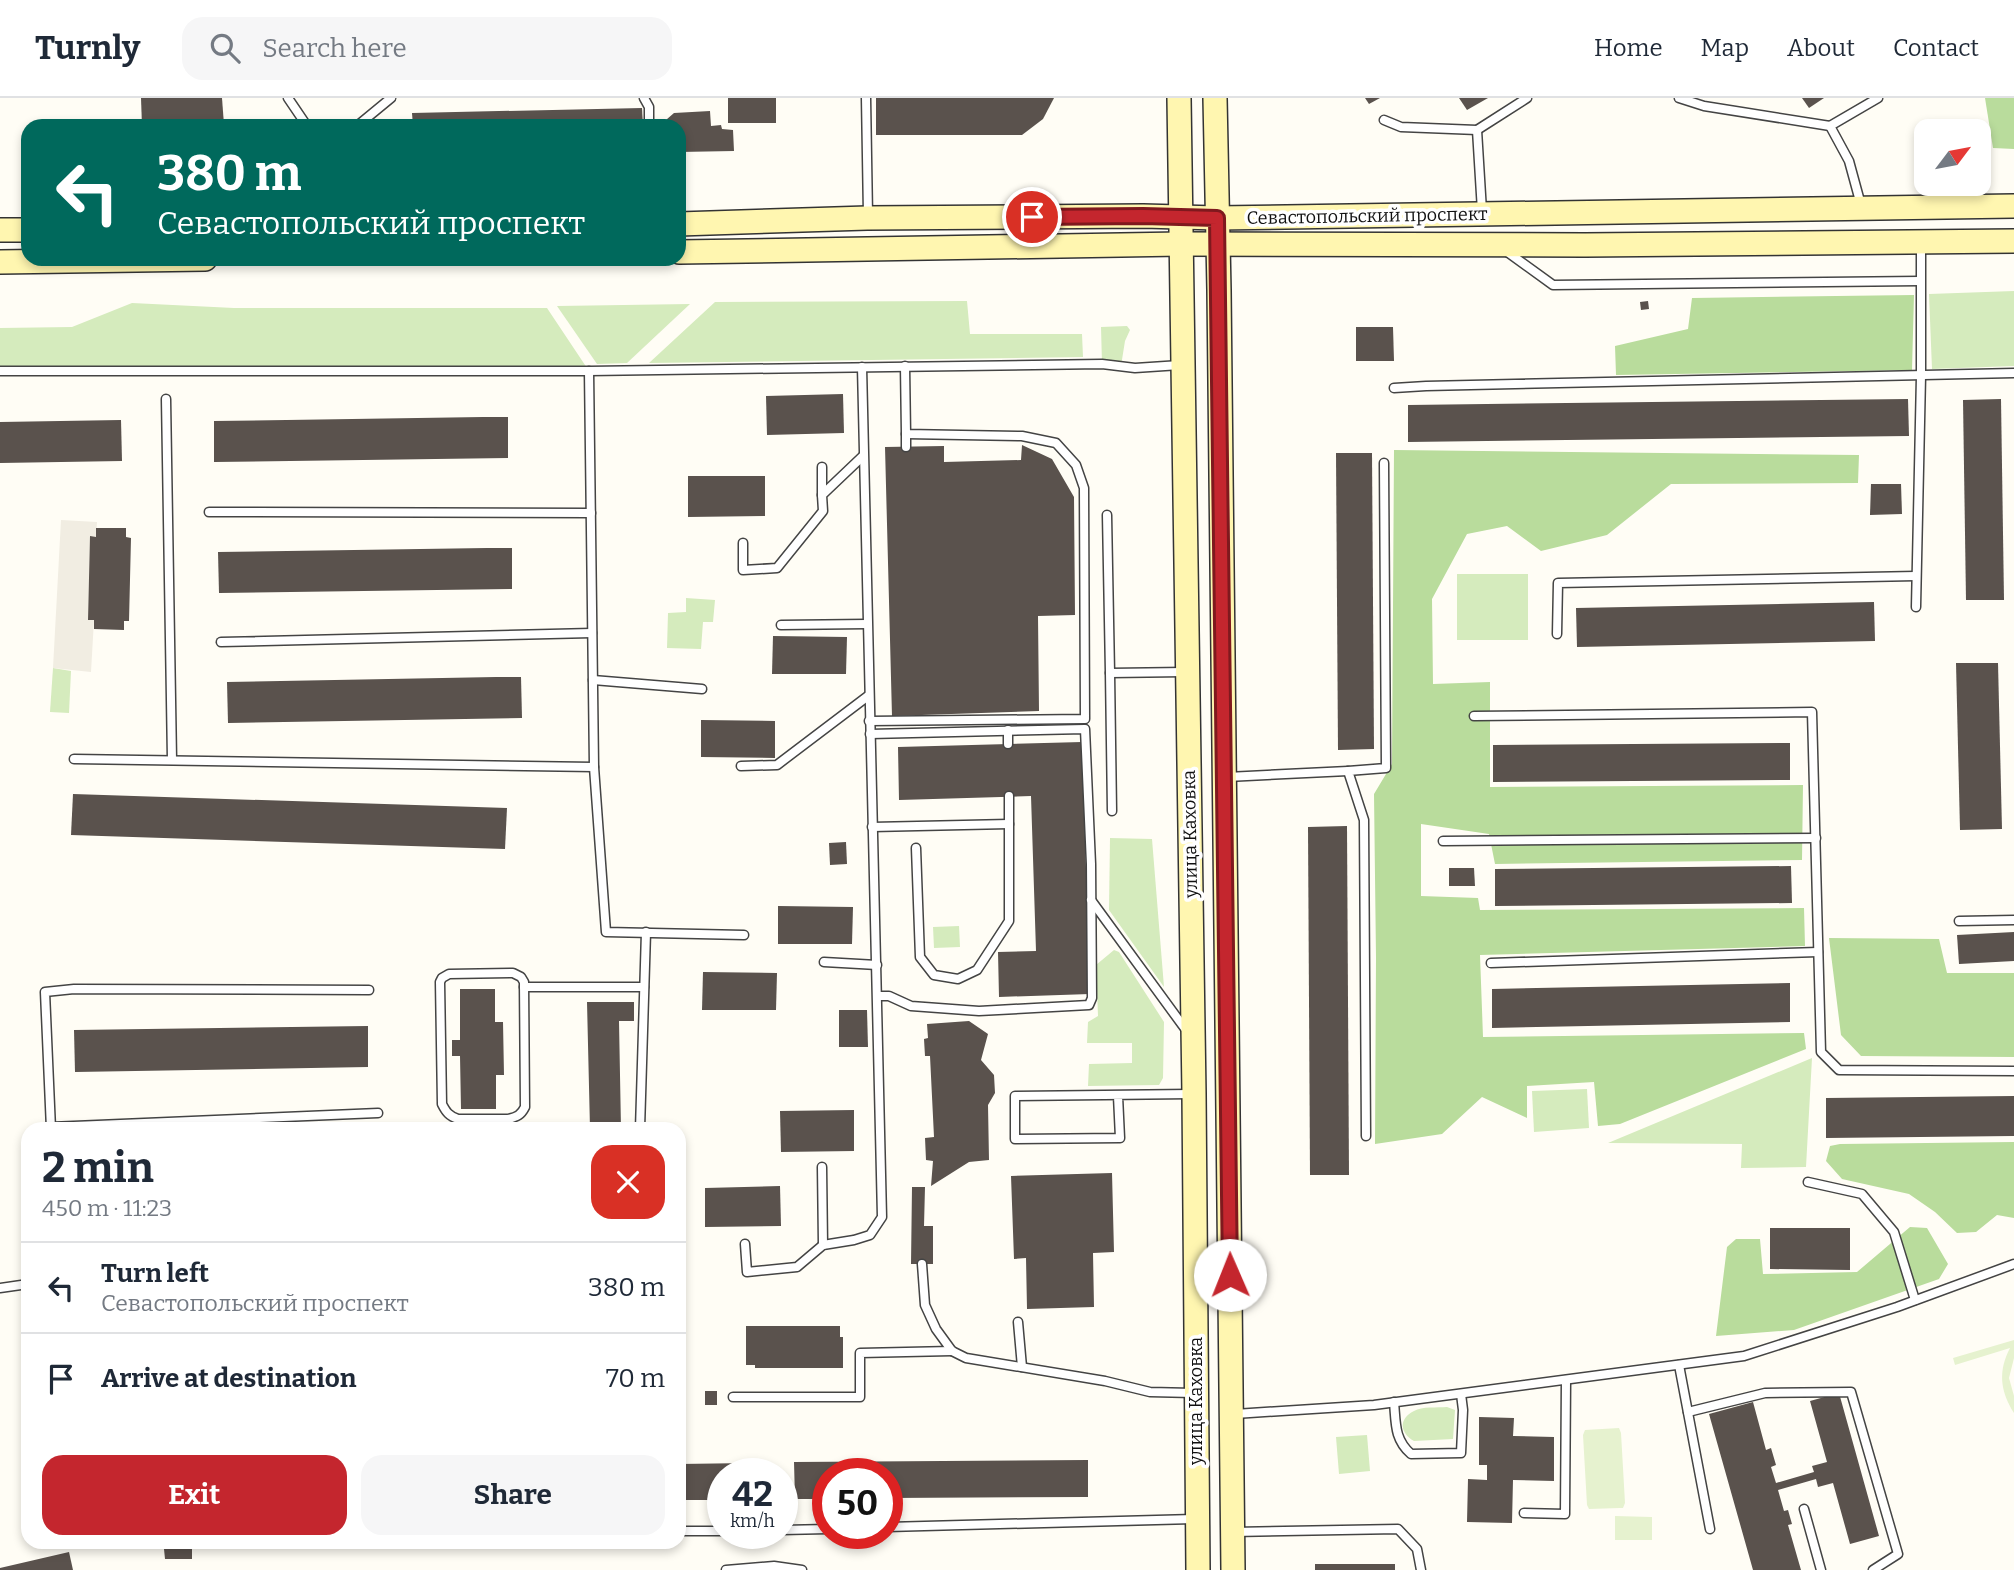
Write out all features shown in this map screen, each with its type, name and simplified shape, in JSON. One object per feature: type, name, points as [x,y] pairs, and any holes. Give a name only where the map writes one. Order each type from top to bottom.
[{"type":"main road","name":"улица Каховка","points":[[1179,98],[1194,1094],[1198,1570]]},
{"type":"main road","name":"улица Каховка","points":[[1215,98],[1233,1570]]},
{"type":"main road","name":"Севастопольский проспект","points":[[686,252],[1181,244],[1498,245],[1585,229],[1863,209],[2014,206]]},
{"type":"main road","name":"Севастопольский проспект","points":[[686,224],[867,218],[1482,215],[1585,229],[1921,243],[2014,241]]},
{"type":"main road","points":[[0,230],[21,230]]},
{"type":"main road","points":[[0,262],[21,262]]},
{"type":"lane","points":[[288,98],[302,119]]},
{"type":"lane","points":[[366,119],[391,98]]},
{"type":"lane","points":[[644,98],[649,107],[649,119]]},
{"type":"lane","points":[[866,98],[867,218]]},
{"type":"lane","points":[[1384,120],[1401,127],[1477,130],[1527,98]]},
{"type":"lane","points":[[1679,98],[1704,106],[1830,126],[1878,98]]},
{"type":"lane","points":[[1830,126],[1849,161],[1863,209]]},
{"type":"lane","points":[[1477,130],[1482,215]]},
{"type":"lane","points":[[1916,607],[1921,243]]},
{"type":"lane","points":[[1498,245],[1553,285],[1920,281]]},
{"type":"lane","points":[[0,371],[589,371],[1106,364],[1135,368],[1182,365]]},
{"type":"lane","points":[[905,366],[906,447]]},
{"type":"lane","points":[[746,1244],[747,1272],[797,1267],[822,1245],[870,1235],[882,1217],[862,367]]},
{"type":"lane","points":[[589,371],[594,767],[606,932],[744,935]]},
{"type":"lane","points":[[1394,388],[2014,373]]},
{"type":"lane","points":[[166,399],[172,761]]},
{"type":"lane","points":[[869,721],[1085,719],[1084,488],[1076,465],[1056,443],[1022,436],[906,434]]},
{"type":"lane","points":[[822,495],[863,456]]},
{"type":"lane","points":[[1224,776],[1386,768],[1384,463]]},
{"type":"lane","points":[[743,543],[743,570],[777,568],[823,511],[822,467]]},
{"type":"lane","points":[[209,512],[591,513]]},
{"type":"lane","points":[[1107,514],[1112,811]]},
{"type":"lane","points":[[1557,634],[1558,583],[1916,576]]},
{"type":"lane","points":[[780,625],[867,624]]},
{"type":"lane","points":[[221,642],[592,634]]},
{"type":"lane","points":[[1110,673],[1188,672]]},
{"type":"lane","points":[[593,680],[702,689]]},
{"type":"lane","points":[[741,766],[777,765],[869,696]]},
{"type":"lane","points":[[1474,716],[1812,712],[1821,1052],[1839,1070],[2014,1071]]},
{"type":"lane","points":[[870,734],[1085,729],[1091,900],[1092,998],[1089,1005],[979,1011],[911,1006],[890,996],[878,996]]},
{"type":"lane","points":[[1008,730],[1008,744]]},
{"type":"lane","points":[[74,759],[594,767]]},
{"type":"lane","points":[[1348,771],[1364,820],[1366,1136]]},
{"type":"lane","points":[[916,848],[920,957],[934,975],[958,979],[977,970],[1009,921],[1009,796]]},
{"type":"lane","points":[[872,827],[1009,824]]},
{"type":"lane","points":[[1443,841],[1816,838]]},
{"type":"lane","points":[[1091,900],[1193,1039]]},
{"type":"lane","points":[[1959,921],[2014,920]]},
{"type":"lane","points":[[640,1122],[646,932]]},
{"type":"lane","points":[[1492,963],[1818,952]]},
{"type":"lane","points":[[824,962],[877,965]]},
{"type":"lane","points":[[513,973],[521,977],[524,987],[525,1107],[522,1113],[516,1118],[508,1119],[458,1119],[450,1116],[442,1104],[442,978],[449,974],[513,973]]},
{"type":"lane","points":[[524,987],[644,987]]},
{"type":"lane","points":[[50,1122],[45,992],[74,989],[369,990]]},
{"type":"lane","points":[[1118,1096],[1120,1138],[1015,1139],[1014,1096],[1194,1094]]},
{"type":"lane","points":[[181,1122],[378,1113]]},
{"type":"lane","points":[[822,1167],[822,1245]]},
{"type":"lane","points":[[1808,1182],[1862,1194],[1894,1232],[1915,1300]]},
{"type":"lane","points":[[922,1264],[925,1305],[936,1329],[951,1351]]},
{"type":"lane","points":[[1232,1414],[1394,1402],[1744,1356],[1897,1307],[2014,1264]]},
{"type":"lane","points":[[0,1288],[21,1285]]},
{"type":"lane","points":[[1018,1322],[1022,1367]]},
{"type":"lane","points":[[733,1397],[860,1397],[860,1353],[951,1351],[966,1358],[1105,1381],[1150,1392],[1196,1393]]},
{"type":"lane","points":[[1679,1365],[1710,1529]]},
{"type":"lane","points":[[1524,1513],[1565,1514],[1566,1380]]},
{"type":"lane","points":[[1688,1412],[1765,1393],[1852,1392],[1898,1554],[1873,1570]]},
{"type":"lane","points":[[1394,1402],[1396,1431],[1402,1447],[1411,1454],[1461,1453],[1461,1394]]},
{"type":"lane","points":[[1804,1509],[1821,1570]]},
{"type":"lane","points":[[903,1527],[1197,1519]]},
{"type":"lane","points":[[1232,1532],[1398,1529],[1417,1549],[1421,1570]]},
{"type":"lane","points":[[686,1531],[707,1531]]},
{"type":"lane","points":[[726,1570],[774,1566],[802,1570]]},
{"type":"green space","points":[[1985,98],[2014,98],[2014,149],[1993,148],[1992,119],[1988,119]]},
{"type":"green space","points":[[2014,291],[2014,366],[1932,369],[1929,294]]},
{"type":"green space","points":[[1914,295],[1912,370],[1616,375],[1615,346],[1688,329],[1692,298]]},
{"type":"green space","points":[[967,301],[970,334],[1082,334],[1083,357],[649,363],[715,302]]},
{"type":"green space","points":[[132,303],[234,308],[547,308],[589,371],[0,371],[0,328],[72,327]]},
{"type":"green space","points":[[690,304],[627,363],[597,364],[557,306]]},
{"type":"green space","points":[[1127,326],[1130,330],[1125,341],[1121,366],[1102,364],[1101,327]]},
{"type":"green space","points":[[1394,450],[1859,455],[1858,483],[1671,484],[1607,535],[1541,551],[1507,526],[1467,534],[1432,599],[1433,684],[1490,682],[1490,787],[1803,785],[1802,860],[1495,864],[1489,834],[1421,824],[1421,896],[1478,898],[1480,910],[1804,908],[1805,946],[1480,955],[1483,1037],[1804,1033],[1806,1049],[1620,1124],[1598,1126],[1594,1082],[1527,1086],[1527,1118],[1482,1097],[1442,1134],[1375,1144],[1374,794],[1392,764]]},
{"type":"green space","points":[[1457,574],[1528,574],[1528,640],[1457,640]]},
{"type":"green space","points":[[686,598],[715,600],[713,622],[703,622],[701,649],[667,648],[668,613],[686,612]]},
{"type":"green space","points":[[53,668],[71,671],[69,713],[50,712]]},
{"type":"green space","points":[[1110,838],[1152,839],[1164,987],[1109,910]]},
{"type":"green space","points":[[959,926],[960,947],[934,948],[933,927]]},
{"type":"green space","points":[[1829,938],[1939,939],[1947,973],[2014,973],[2014,1057],[1861,1056],[1841,1035]]},
{"type":"green space","points":[[1114,950],[1119,952],[1164,1022],[1163,1078],[1159,1085],[1088,1086],[1089,1064],[1132,1063],[1132,1043],[1087,1043],[1088,1022],[1098,1016],[1096,965]]},
{"type":"green space","points":[[1812,1058],[1806,1167],[1741,1168],[1742,1144],[1608,1143]]},
{"type":"green space","points":[[1587,1089],[1589,1128],[1534,1132],[1532,1091]]},
{"type":"green space","points":[[2014,1142],[2014,1218],[1997,1215],[1976,1232],[1957,1233],[1935,1212],[1909,1194],[1842,1179],[1826,1161],[1830,1146],[1840,1144]]},
{"type":"green space","points":[[1910,1227],[1927,1228],[1948,1264],[1939,1279],[1794,1330],[1716,1336],[1727,1247],[1736,1239],[1760,1239],[1763,1274],[1857,1272]]},
{"type":"green space","points":[[2014,1340],[2014,1358],[2009,1378],[2014,1396],[2014,1413],[2002,1381],[2010,1348],[1955,1365],[1953,1358]]},
{"type":"green space","points":[[1447,1407],[1455,1410],[1453,1439],[1414,1441],[1406,1434],[1403,1422],[1409,1414],[1421,1408]]},
{"type":"green space","points":[[1619,1428],[1625,1503],[1623,1508],[1589,1509],[1583,1435],[1585,1430]]},
{"type":"green space","points":[[1367,1435],[1370,1471],[1339,1474],[1336,1437]]},
{"type":"green space","points":[[1615,1516],[1652,1517],[1652,1540],[1615,1540]]},
{"type":"shaded area","points":[[61,520],[97,522],[96,537],[90,537],[88,619],[94,620],[91,672],[53,668]]},
{"type":"building","points":[[141,98],[222,98],[224,119],[142,119]]},
{"type":"building","points":[[728,98],[776,98],[776,123],[728,123]]},
{"type":"building","points":[[876,98],[1054,98],[1043,119],[1022,135],[876,135]]},
{"type":"building","points":[[1365,98],[1380,98],[1369,104]]},
{"type":"building","points":[[1459,98],[1488,98],[1467,110]]},
{"type":"building","points":[[1802,98],[1824,98],[1809,108]]},
{"type":"building","points":[[642,108],[643,119],[412,119],[412,113]]},
{"type":"building","points":[[710,111],[711,126],[721,125],[722,129],[733,130],[734,151],[686,152],[686,119],[667,119],[674,113]]},
{"type":"building","points":[[1648,301],[1649,309],[1641,310],[1640,302]]},
{"type":"building","points":[[1356,327],[1393,327],[1394,361],[1356,361]]},
{"type":"building","points":[[843,394],[844,433],[767,435],[766,396]]},
{"type":"building","points":[[1908,399],[1909,436],[1408,442],[1408,405]]},
{"type":"building","points":[[2001,399],[2004,600],[1966,600],[1963,400]]},
{"type":"building","points":[[508,417],[508,458],[214,462],[214,421]]},
{"type":"building","points":[[121,420],[122,461],[0,463],[0,422]]},
{"type":"building","points":[[1022,445],[1052,459],[1074,497],[1075,615],[1038,616],[1039,711],[892,716],[885,447],[944,446],[944,462],[1021,460]]},
{"type":"building","points":[[1336,453],[1372,453],[1374,749],[1338,750]]},
{"type":"building","points":[[688,476],[765,476],[765,516],[688,517]]},
{"type":"building","points":[[1871,484],[1901,484],[1902,514],[1870,515]]},
{"type":"building","points":[[96,528],[126,528],[126,537],[131,538],[129,621],[124,621],[124,630],[94,629],[94,620],[88,620],[90,536],[96,537]]},
{"type":"building","points":[[512,548],[512,589],[219,593],[218,552]]},
{"type":"building","points":[[1874,602],[1875,641],[1577,647],[1576,608]]},
{"type":"building","points":[[773,636],[847,637],[846,674],[772,674]]},
{"type":"building","points":[[1956,663],[1998,663],[2002,829],[1960,830]]},
{"type":"building","points":[[521,677],[522,718],[228,723],[227,682]]},
{"type":"building","points":[[701,720],[775,721],[775,758],[701,757]]},
{"type":"building","points":[[1082,742],[1090,994],[999,997],[998,952],[1036,951],[1031,796],[899,800],[898,747]]},
{"type":"building","points":[[1790,743],[1790,780],[1493,782],[1493,745]]},
{"type":"building","points":[[73,794],[507,808],[505,849],[71,835]]},
{"type":"building","points":[[1347,826],[1349,1175],[1310,1175],[1308,827]]},
{"type":"building","points":[[846,842],[847,864],[830,865],[829,843]]},
{"type":"building","points":[[1791,866],[1792,903],[1495,906],[1495,869]]},
{"type":"building","points":[[1449,868],[1474,868],[1475,886],[1449,886]]},
{"type":"building","points":[[778,906],[853,907],[852,944],[778,944]]},
{"type":"building","points":[[2014,932],[2014,961],[1959,964],[1957,935]]},
{"type":"building","points":[[703,972],[777,973],[776,1010],[702,1010]]},
{"type":"building","points":[[1790,983],[1790,1022],[1492,1028],[1492,989]]},
{"type":"building","points":[[460,989],[495,989],[495,1022],[503,1022],[504,1075],[496,1075],[496,1109],[461,1109],[460,1056],[452,1056],[452,1040],[460,1040]]},
{"type":"building","points":[[587,1002],[634,1002],[634,1021],[619,1021],[621,1122],[590,1122]]},
{"type":"building","points":[[839,1010],[867,1010],[868,1047],[839,1047]]},
{"type":"building","points":[[969,1021],[988,1034],[981,1060],[994,1075],[995,1093],[988,1105],[989,1160],[969,1162],[931,1186],[933,1161],[926,1160],[925,1138],[934,1137],[930,1056],[925,1056],[927,1024]]},
{"type":"building","points":[[368,1026],[368,1067],[75,1072],[74,1030]]},
{"type":"building","points":[[2014,1096],[2014,1136],[1826,1138],[1826,1098]]},
{"type":"building","points":[[854,1110],[854,1151],[781,1152],[780,1111]]},
{"type":"building","points":[[1112,1173],[1114,1252],[1093,1253],[1094,1307],[1027,1309],[1026,1258],[1014,1259],[1011,1176]]},
{"type":"building","points":[[780,1186],[781,1226],[705,1227],[705,1188]]},
{"type":"building","points":[[912,1187],[925,1187],[924,1226],[933,1226],[933,1264],[911,1264]]},
{"type":"building","points":[[1770,1228],[1850,1228],[1850,1270],[1770,1269]]},
{"type":"building","points":[[746,1326],[840,1326],[840,1337],[843,1337],[843,1368],[755,1368],[755,1365],[746,1365]]},
{"type":"building","points":[[705,1391],[717,1391],[717,1405],[705,1405]]},
{"type":"building","points":[[1839,1393],[1879,1536],[1850,1544],[1833,1483],[1818,1487],[1816,1479],[1778,1490],[1784,1511],[1788,1510],[1792,1524],[1788,1525],[1801,1570],[1753,1570],[1709,1414],[1753,1402],[1766,1450],[1771,1448],[1776,1465],[1771,1467],[1776,1483],[1814,1472],[1812,1466],[1827,1462],[1810,1401]]},
{"type":"building","points":[[1479,1417],[1514,1418],[1513,1436],[1554,1437],[1554,1481],[1513,1480],[1512,1523],[1467,1522],[1468,1479],[1487,1480],[1487,1465],[1479,1465]]},
{"type":"building","points":[[1088,1460],[1088,1497],[903,1498],[903,1461]]},
{"type":"building","points":[[798,1462],[812,1462],[812,1499],[798,1499]]},
{"type":"building","points":[[686,1464],[707,1464],[707,1500],[686,1500]]},
{"type":"building","points":[[164,1549],[192,1549],[192,1559],[165,1559]]},
{"type":"building","points":[[69,1552],[73,1570],[0,1570],[0,1568]]},
{"type":"building","points":[[1315,1564],[1395,1564],[1395,1570],[1315,1570]]},
{"type":"route","points":[[1032,217],[1217,218],[1230,1275]]}]
